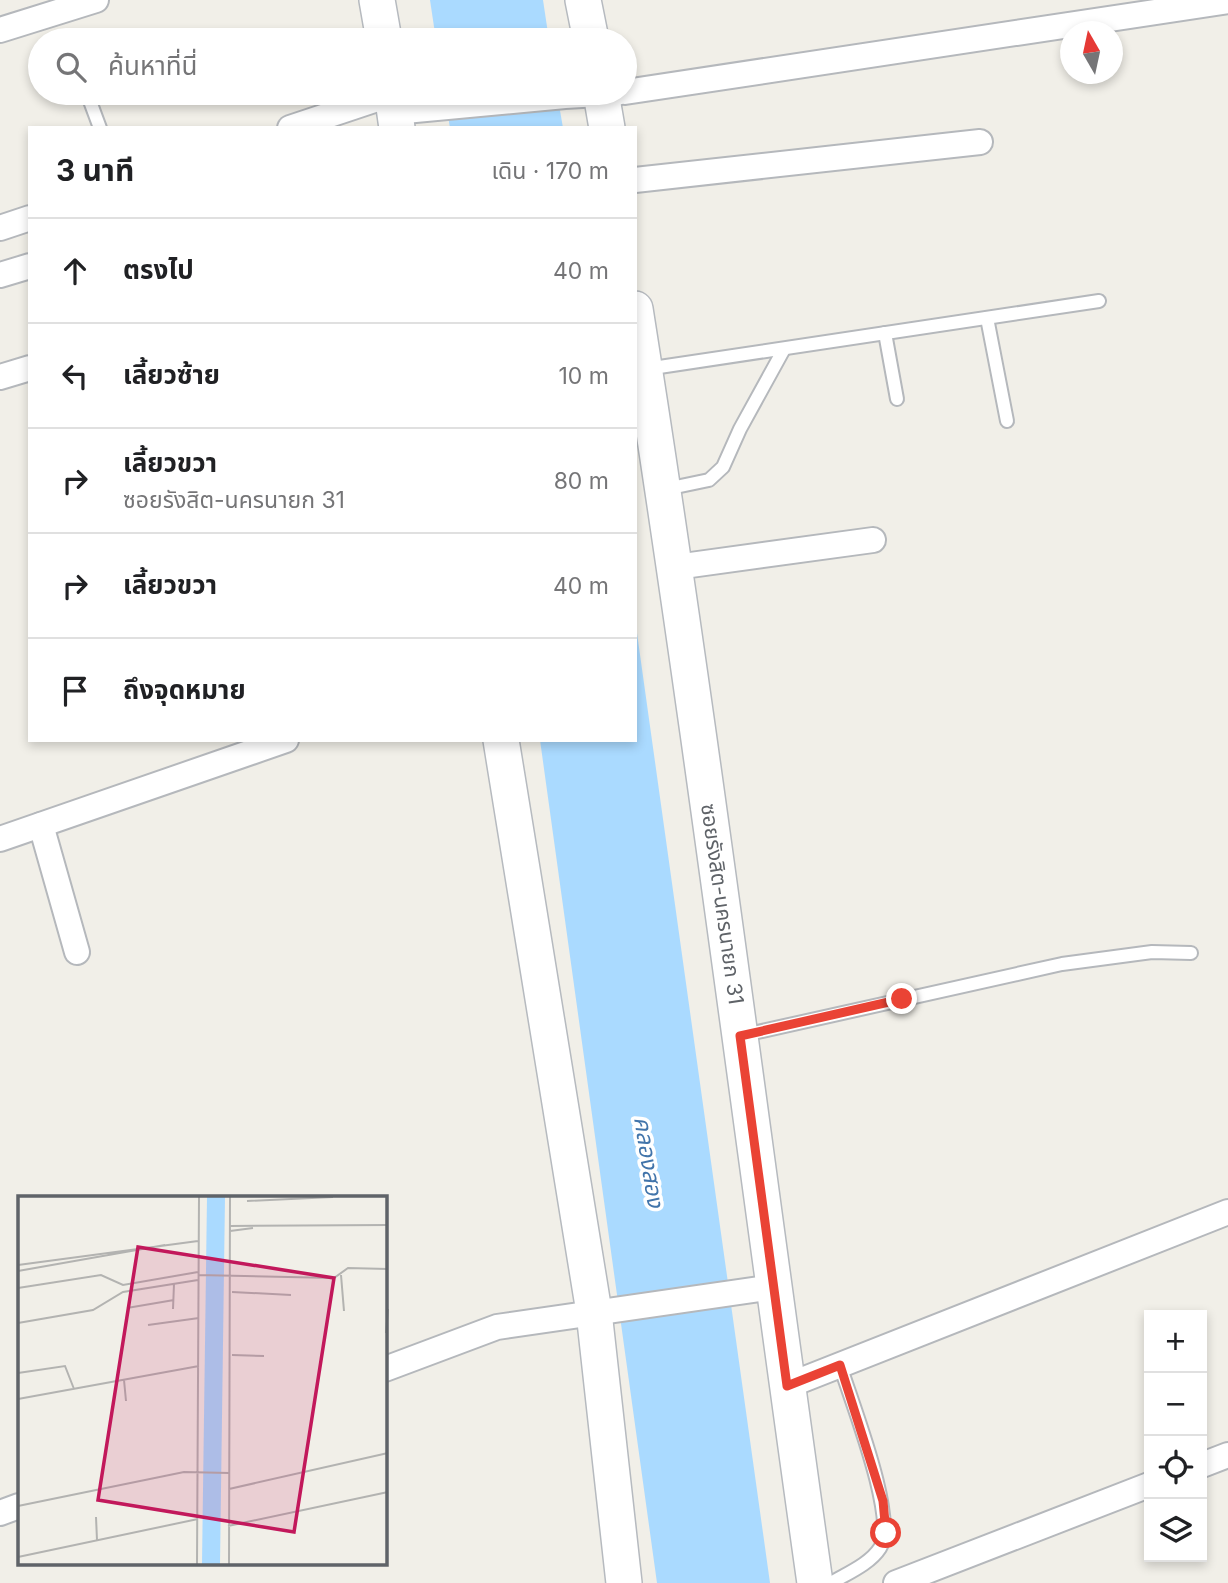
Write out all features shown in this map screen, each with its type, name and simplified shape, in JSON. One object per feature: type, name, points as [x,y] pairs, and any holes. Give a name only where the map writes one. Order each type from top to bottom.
[{"type":"street","points":[[0,30],[96,0]]},
{"type":"street","points":[[377,0],[380,28]]},
{"type":"street","points":[[583,0],[589,28]]},
{"type":"street","points":[[637,96],[1228,1]]},
{"type":"street","points":[[301,126],[399,108],[440,105]]},
{"type":"street","points":[[637,180],[980,142]]},
{"type":"street","points":[[0,228],[28,219]]},
{"type":"street","points":[[0,275],[28,267]]},
{"type":"street","name":"ซอยรังสิต-นครนายก 31","points":[[637,321],[676,567],[740,1036],[762,1290],[787,1386],[815,1583]]},
{"type":"street","points":[[0,377],[28,369]]},
{"type":"street","points":[[676,567],[873,540]]},
{"type":"street","points":[[0,839],[280,742]]},
{"type":"street","points":[[501,742],[604,1312],[624,1583]]},
{"type":"street","points":[[41,825],[77,951]]},
{"type":"street","points":[[787,1386],[1228,1212]]},
{"type":"street","points":[[387,1368],[497,1327],[762,1290]]},
{"type":"street","points":[[1207,1463],[1228,1455]]},
{"type":"street","points":[[896,1583],[1144,1487]]},
{"type":"street","points":[[0,1513],[18,1506]]},
{"type":"lane","points":[[91,105],[99,126]]},
{"type":"lane","points":[[645,369],[1099,301]]},
{"type":"lane","points":[[987,318],[1007,421]]},
{"type":"lane","points":[[885,333],[897,399]]},
{"type":"lane","points":[[664,489],[709,480],[723,467],[740,429],[784,349]]},
{"type":"lane","points":[[740,1036],[1062,964],[1152,952],[1191,953]]},
{"type":"lane","points":[[831,1583],[866,1562],[880,1549],[886,1533],[883,1501],[840,1365]]},
{"type":"water","points":[[430,0],[543,0],[547,28],[434,28]]},
{"type":"water","points":[[446,105],[559,105],[563,126],[450,126]]},
{"type":"water","name":"คลองสอง","points":[[637,633],[770,1583],[657,1583],[540,742],[637,742]]},
{"type":"route","points":[[886,1533],[883,1501],[840,1365],[787,1386],[740,1036],[902,999]]}]
